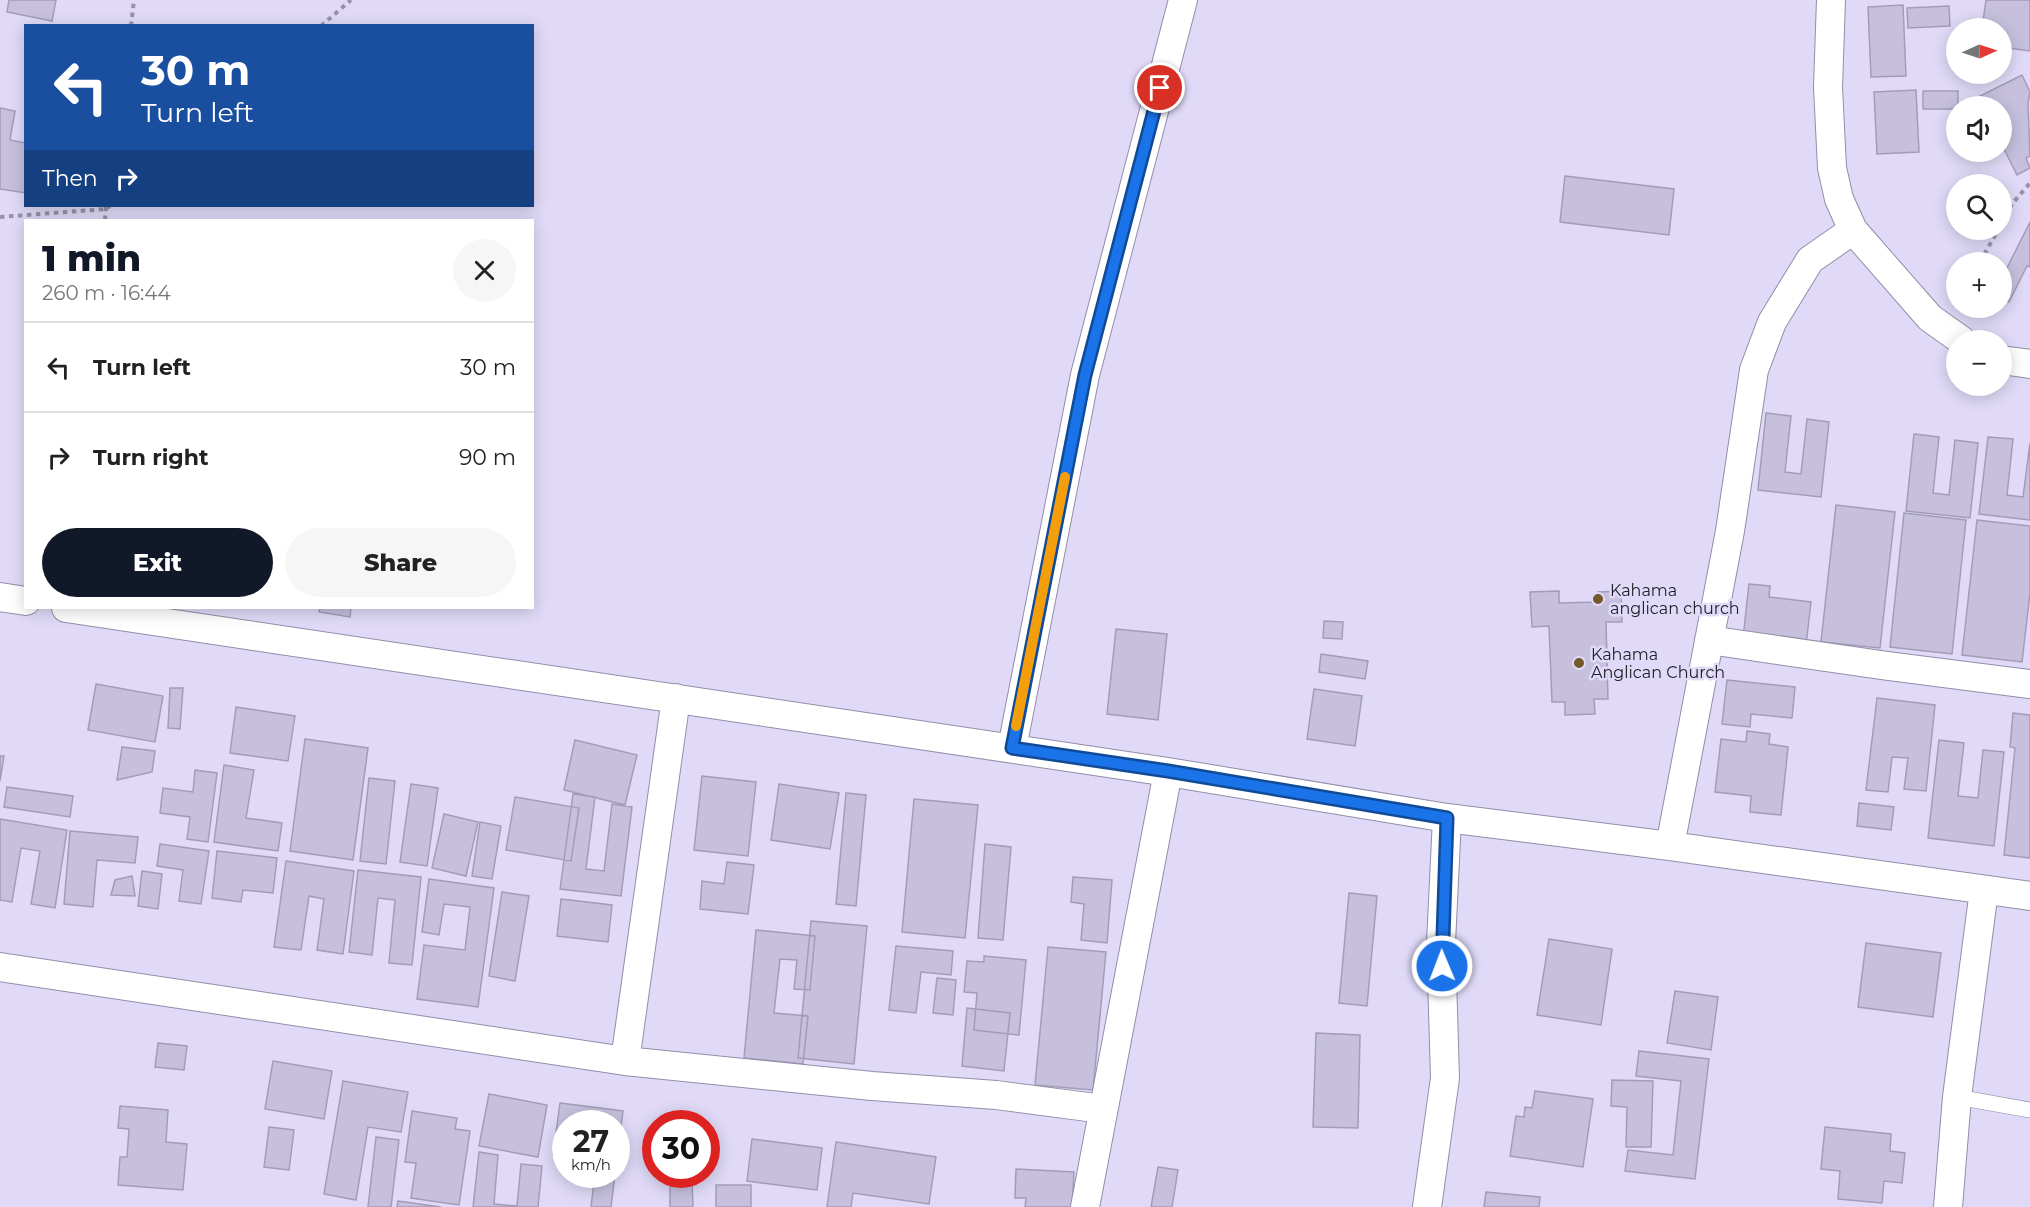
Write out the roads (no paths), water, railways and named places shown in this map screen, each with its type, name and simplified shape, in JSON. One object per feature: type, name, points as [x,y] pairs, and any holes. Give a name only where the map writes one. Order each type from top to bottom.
[{"type":"street","points":[[1012,748],[1085,375],[1183,0]]},
{"type":"street","points":[[1831,0],[1828,87],[1832,168],[1839,199],[1852,230],[1930,318],[1947,330]]},
{"type":"street","points":[[1670,846],[1730,531],[1754,370],[1772,322],[1810,260],[1852,230]]},
{"type":"street","points":[[2012,362],[2030,364]]},
{"type":"street","points":[[0,597],[24,601]]},
{"type":"street","points":[[73,609],[1168,771],[1447,818],[1670,846],[2030,896]]},
{"type":"street","points":[[1709,640],[2030,684]]},
{"type":"street","points":[[625,1061],[676,698]]},
{"type":"street","points":[[1085,1207],[1168,771]]},
{"type":"street","points":[[1427,1207],[1445,1078],[1441,943],[1447,818]]},
{"type":"street","points":[[1948,1207],[1957,1097],[1984,890]]},
{"type":"street","points":[[0,967],[625,1061],[872,1086],[996,1095],[1103,1110]]},
{"type":"lane","points":[[1957,1097],[2030,1110]]},
{"type":"place","name":"Kahama anglican church","points":[[1598,599]]},
{"type":"place","name":"Kahama Anglican Church","points":[[1579,663]]}]
